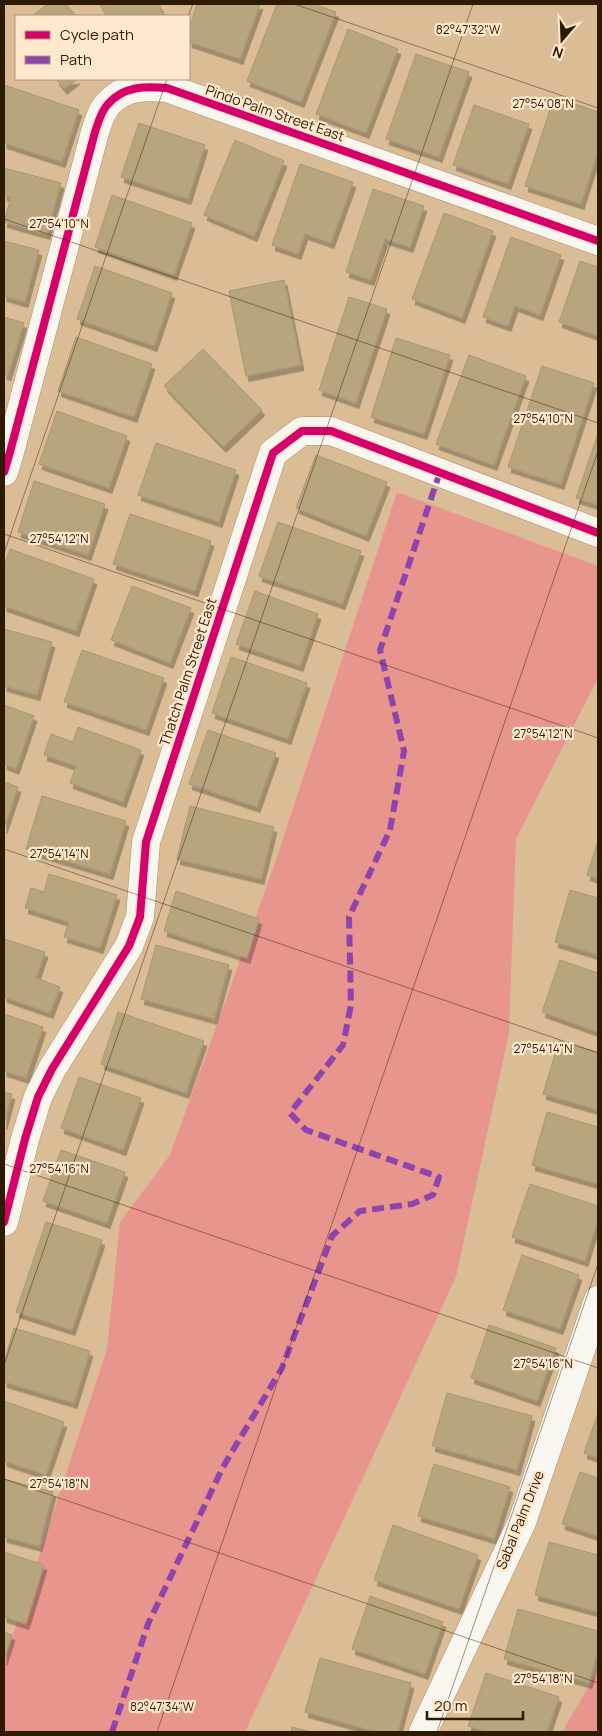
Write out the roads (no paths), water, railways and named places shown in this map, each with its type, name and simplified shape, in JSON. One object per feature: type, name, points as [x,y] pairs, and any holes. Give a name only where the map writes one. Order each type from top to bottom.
[{"type":"street","name":"Pindo Palm Street East","points":[[4,472],[95,132],[108,104],[125,91],[146,86],[167,88],[598,241]]},
{"type":"street","name":"Thatch Palm Street East","points":[[4,1222],[25,1139],[38,1097],[52,1069],[129,946],[140,917],[146,842],[273,453],[302,431],[331,431],[598,533]]},
{"type":"street","name":"Sabal Palm Drive","points":[[423,1732],[522,1522],[598,1300]]}]
